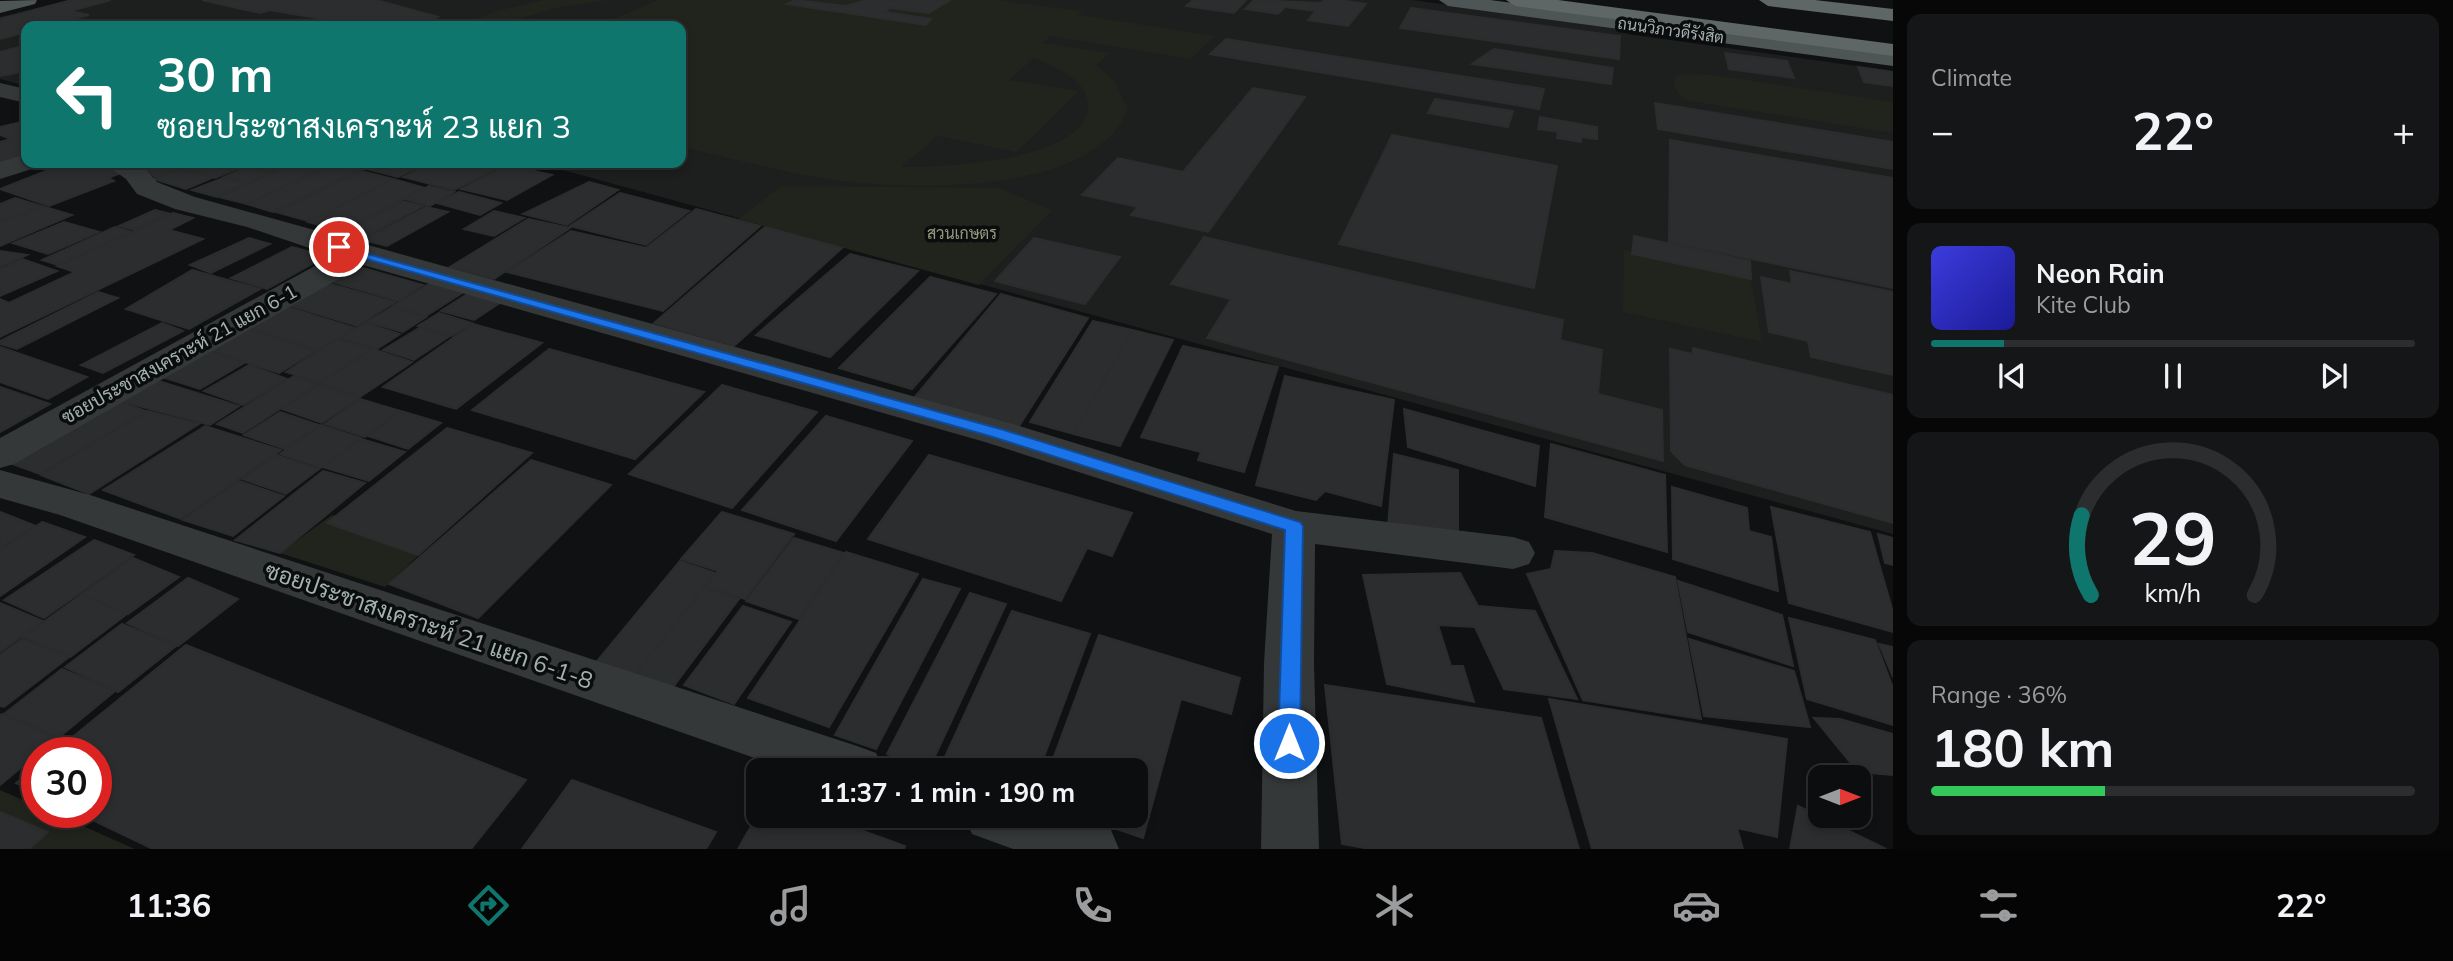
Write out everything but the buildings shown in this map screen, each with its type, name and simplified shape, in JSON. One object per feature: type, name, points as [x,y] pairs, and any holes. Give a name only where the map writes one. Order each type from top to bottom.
[{"type":"highway","points":[[1515,0],[1893,50]]},
{"type":"highway","name":"ถนนวิภาวดีรังสิต","points":[[1600,0],[1893,37]]},
{"type":"highway","points":[[1768,0],[1893,16]]},
{"type":"highway","points":[[1804,0],[1893,10]]},
{"type":"highway","points":[[1749,8],[1893,26]]},
{"type":"main road","points":[[0,7],[28,0]]},
{"type":"main road","name":"ถนนวิภาวดีรังสิต","points":[[1448,0],[1893,60]]},
{"type":"street","points":[[0,90],[21,95]]},
{"type":"street","points":[[0,171],[21,164]]},
{"type":"street","points":[[126,168],[135,173],[148,188],[185,203],[257,221],[359,254],[999,433],[1294,526],[1513,553]]},
{"type":"street","name":"ซอยประชาสงเคราะห์ 21 แยก 6-1","points":[[0,455],[359,254]]},
{"type":"street","name":"ซอยประชาสงเคราะห์ 21 แยก 6-1-8","points":[[0,484],[75,505],[822,758]]},
{"type":"street","points":[[1290,849],[1289,663],[1294,526]]},
{"type":"street","points":[[1028,828],[1090,849]]},
{"type":"shaded area","points":[[69,0],[1412,0],[1626,29],[1627,34],[1893,71],[1893,534],[555,168],[686,168],[686,21],[21,21],[21,85],[0,79],[0,17]]},
{"type":"green space","points":[[544,0],[609,0],[560,7],[511,21],[470,21],[500,10]]},
{"type":"green space","points":[[658,0],[995,0],[1082,11],[1073,20],[1080,15],[1214,36],[1191,59],[1050,36],[1043,43],[1110,53],[1096,65],[1114,80],[1128,109],[1110,137],[1081,157],[1044,172],[958,185],[915,186],[843,181],[782,171],[686,148],[686,21],[609,21]],"holes":[[[1034,58],[1060,70],[1082,88],[1088,105],[1082,124],[1064,139],[1039,150],[1009,157],[947,165],[901,167],[938,136],[1017,152],[1079,91],[1009,80]]]},
{"type":"green space","points":[[1683,74],[1713,75],[1893,102],[1893,133],[1684,100],[1674,87],[1675,77]]},
{"type":"green space","name":"สวนเกษตร","points":[[781,186],[999,188],[1052,210],[979,285],[738,219]]},
{"type":"green space","points":[[1624,250],[1750,275],[1762,342],[1623,312]]},
{"type":"green space","points":[[332,515],[425,549],[385,587],[280,553]]},
{"type":"green space","points":[[0,790],[21,799],[21,828],[87,828],[135,849],[0,849]]},
{"type":"route","points":[[339,247],[999,433],[1294,526],[1289,743]]}]
